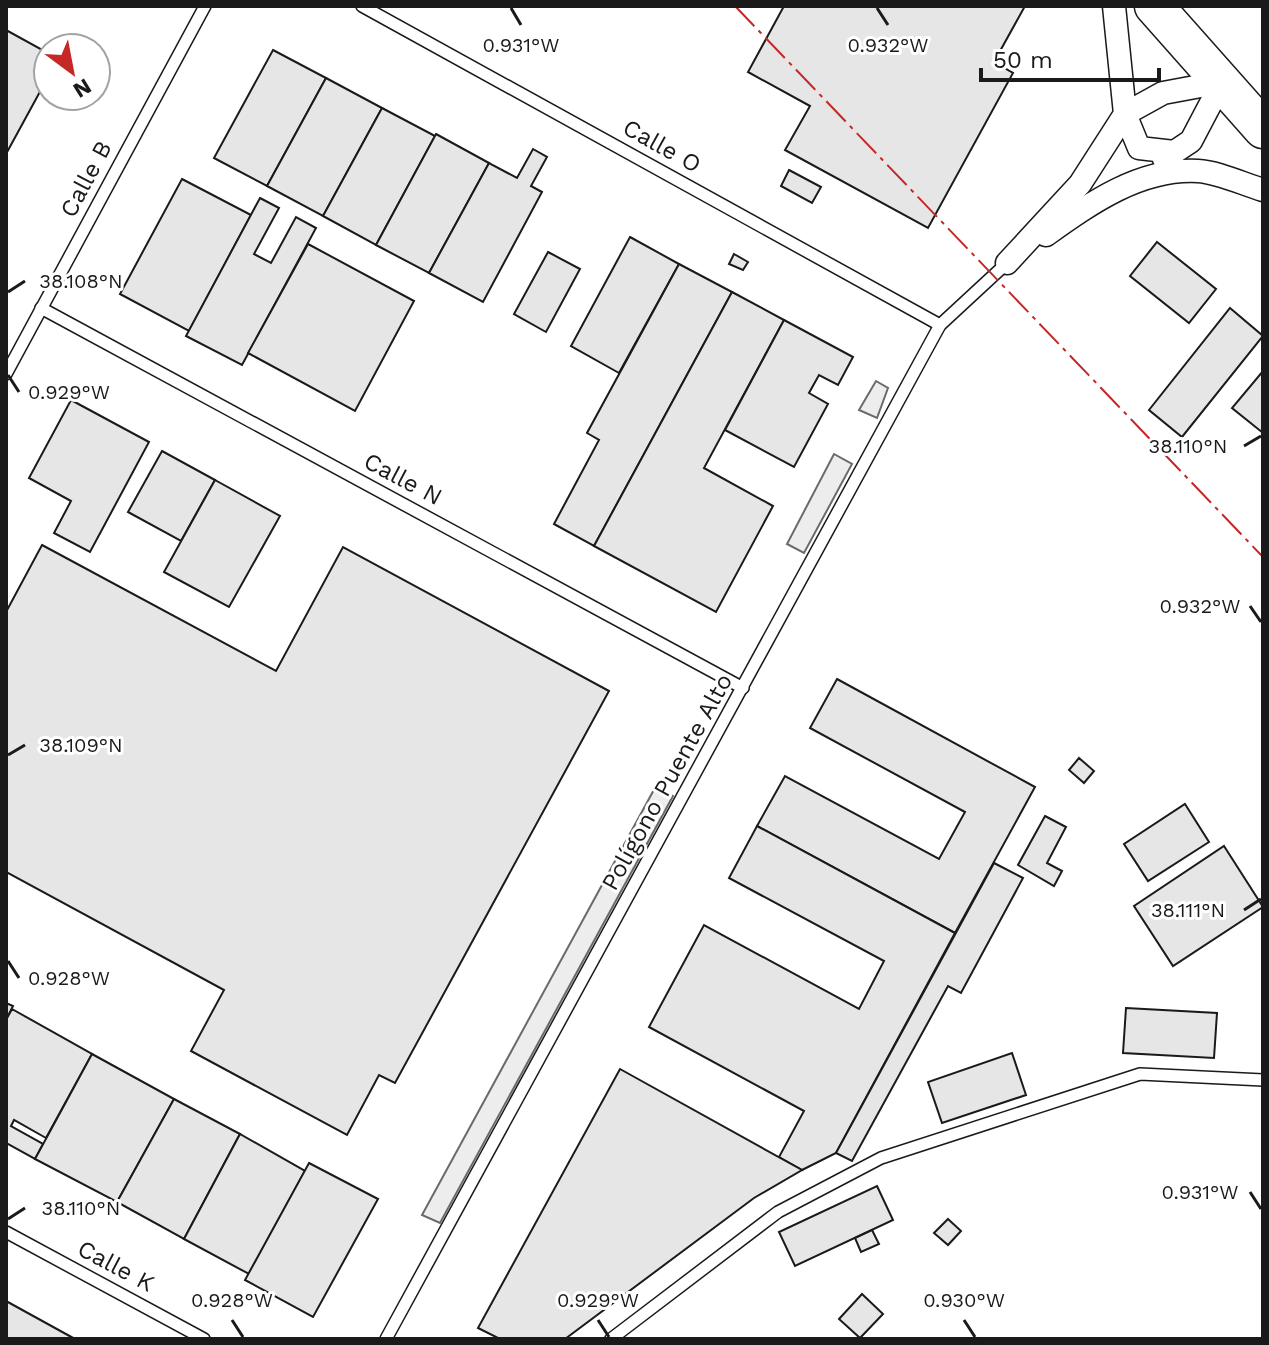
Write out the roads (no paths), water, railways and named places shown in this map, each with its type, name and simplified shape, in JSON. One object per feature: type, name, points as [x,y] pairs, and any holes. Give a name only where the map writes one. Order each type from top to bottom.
[{"type":"highway","points":[[1154,6],[1263,129]]},
{"type":"street","points":[[1114,6],[1125,114],[1139,148],[1174,152]]},
{"type":"street","points":[[1007,263],[1080,184],[1125,114],[1163,93],[1222,82]]},
{"type":"street","points":[[1007,263],[1082,209],[1191,141],[1222,82]]},
{"type":"street","points":[[1133,180],[1198,171],[1263,190]]},
{"type":"lane","name":"Calle B","points":[[6,374],[205,6]]},
{"type":"lane","name":"Calle O","points":[[362,6],[940,325]]},
{"type":"lane","name":"Polígono Puente Alto","points":[[386,1339],[940,325],[1007,263]]},
{"type":"lane","name":"Calle N","points":[[41,308],[743,688]]},
{"type":"lane","points":[[611,1339],[778,1212],[881,1158],[1140,1074],[1263,1080]]},
{"type":"lane","name":"Calle K","points":[[6,1232],[204,1339]]}]
